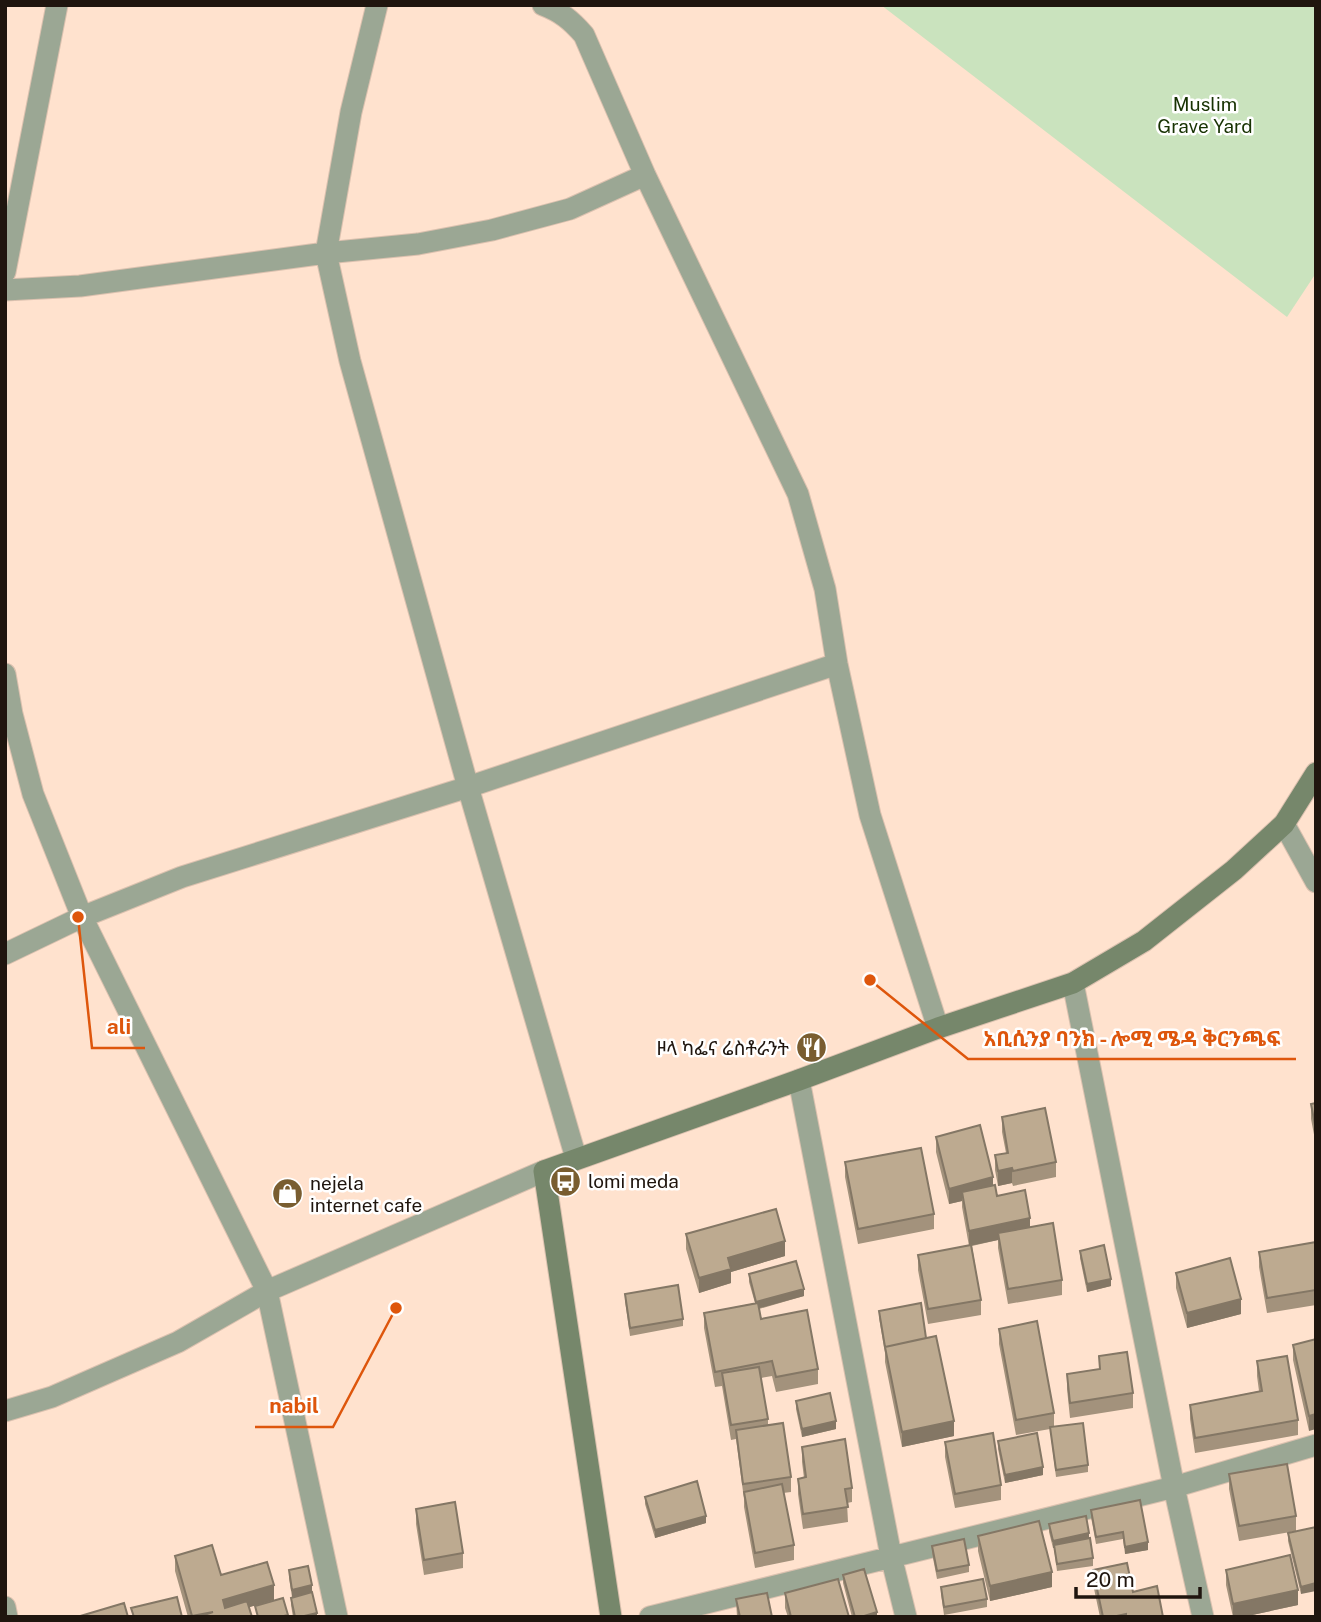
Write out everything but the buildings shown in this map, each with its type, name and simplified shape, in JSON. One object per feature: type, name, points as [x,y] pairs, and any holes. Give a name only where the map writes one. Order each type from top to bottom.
[{"type":"street","points":[[5,272],[57,5]]},
{"type":"street","points":[[377,5],[351,112],[326,253],[350,361],[468,787],[576,1158]]},
{"type":"street","points":[[543,5],[558,10],[571,19],[584,35],[645,175],[798,494],[825,589],[837,664],[870,815],[938,1028]]},
{"type":"street","points":[[5,290],[80,286],[326,253],[418,244],[492,230],[570,209],[645,175]]},
{"type":"street","points":[[5,954],[82,917],[182,877],[468,787],[837,664]]},
{"type":"street","points":[[5,674],[12,714],[33,794],[82,917],[267,1292],[337,1617]]},
{"type":"street","points":[[5,1411],[52,1397],[178,1342],[267,1292],[576,1158],[938,1028],[1073,983],[1144,941],[1234,870],[1284,824],[1316,773]]},
{"type":"street","points":[[1284,824],[1316,882]]},
{"type":"street","points":[[1073,983],[1174,1487],[1203,1617]]},
{"type":"street","points":[[799,1080],[891,1556],[906,1617]]},
{"type":"street","points":[[544,1171],[611,1617]]},
{"type":"street","points":[[649,1617],[1174,1487],[1316,1445]]},
{"type":"street","points":[[5,1607],[7,1617]]},
{"type":"green space","name":"Muslim Grave Yard","points":[[881,5],[1316,5],[1316,273],[1287,317]]},
{"type":"place","name":"ali","points":[[78,917]]},
{"type":"place","name":"አቢሲንያ ባንክ - ሎሚ ሜዳ ቅርንጫፍ","points":[[870,980]]},
{"type":"place","name":"ዞላ ካፌና ሬስቶራንት","points":[[812,1048]]},
{"type":"place","name":"lomi meda","points":[[565,1181]]},
{"type":"place","name":"nejela internet cafe","points":[[287,1194]]},
{"type":"place","name":"nabil","points":[[396,1308]]}]
